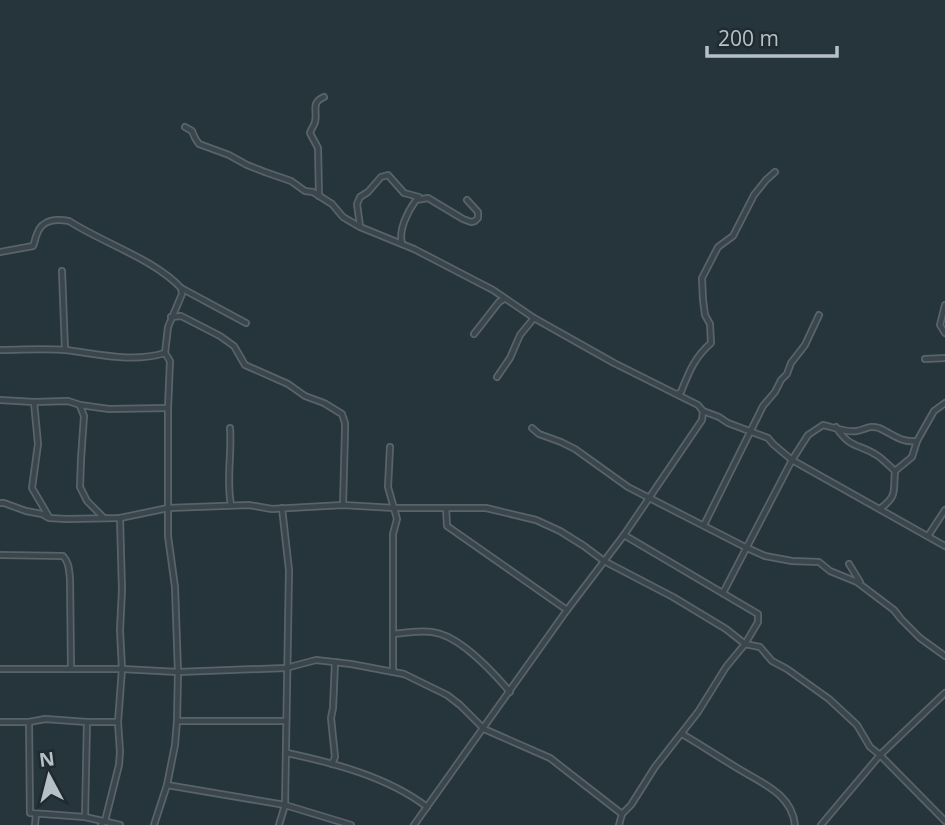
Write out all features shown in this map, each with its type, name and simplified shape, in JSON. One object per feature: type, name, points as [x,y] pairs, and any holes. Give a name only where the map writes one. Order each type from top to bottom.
[{"type":"street","points":[[319,197],[318,148],[310,133],[316,120],[317,102],[324,97]]},
{"type":"street","points":[[185,127],[192,131],[200,144],[265,173],[291,181],[305,191],[313,192],[332,204],[343,217],[360,227],[493,290],[534,318],[614,363],[698,405],[703,411],[759,433],[792,460],[945,546]]},
{"type":"street","points":[[676,394],[681,393],[694,361],[711,344],[702,278],[718,247],[733,236],[754,195],[775,172]]},
{"type":"street","points":[[360,227],[357,204],[360,197],[381,177],[388,174],[404,193],[428,198],[463,219],[475,221],[478,212],[467,200]]},
{"type":"street","points":[[402,245],[400,237],[411,207],[416,200],[428,198]]},
{"type":"street","points":[[0,252],[33,246],[38,230],[47,222],[57,219],[69,221],[146,262],[181,288],[246,323]]},
{"type":"street","points":[[62,271],[65,350]]},
{"type":"street","points":[[154,825],[167,785],[177,721],[175,587],[168,536],[170,361],[164,353],[167,327],[182,294],[181,288]]},
{"type":"street","points":[[474,334],[499,302],[505,299]]},
{"type":"street","points":[[945,305],[940,325],[945,333]]},
{"type":"street","points":[[704,525],[763,406],[787,374],[819,315]]},
{"type":"street","points":[[171,317],[181,316],[220,337],[234,346],[246,365],[281,380],[342,414],[345,424],[342,505]]},
{"type":"street","points":[[497,377],[510,358],[520,335],[534,318]]},
{"type":"street","points":[[0,350],[65,350],[131,358],[164,353]]},
{"type":"street","points":[[925,359],[945,358]]},
{"type":"street","points":[[0,400],[68,401],[109,410],[168,408]]},
{"type":"street","points":[[34,402],[37,444],[32,488],[49,518]]},
{"type":"street","points":[[895,471],[912,457],[933,411],[945,403]]},
{"type":"street","points":[[80,405],[84,416],[80,487],[87,501],[103,517]]},
{"type":"street","points":[[414,825],[650,498],[702,420],[703,411]]},
{"type":"street","points":[[723,593],[745,547],[808,435],[823,425],[856,432],[869,426],[900,440],[917,441]]},
{"type":"street","points":[[836,427],[842,437],[851,444],[877,456],[895,471]]},
{"type":"street","points":[[230,428],[229,494],[232,505]]},
{"type":"street","points":[[532,428],[539,434],[575,449],[628,487],[745,547],[792,561],[819,562],[831,571],[858,582],[894,610],[929,646],[945,656]]},
{"type":"street","points":[[390,447],[388,486],[397,519],[393,534],[393,672]]},
{"type":"street","points":[[880,509],[892,499],[895,471]]},
{"type":"street","points":[[0,503],[49,518],[67,519],[120,518],[168,508],[249,505],[282,509],[342,505],[486,508],[536,520],[560,531],[604,561],[673,597],[726,629],[745,644],[760,647],[772,661],[829,699],[857,725],[870,747],[945,821]]},
{"type":"street","points":[[446,508],[447,526],[454,532],[567,610]]},
{"type":"street","points":[[279,825],[285,805],[289,570],[282,509]]},
{"type":"street","points":[[928,536],[945,510]]},
{"type":"street","points":[[103,823],[120,752],[120,518]]},
{"type":"street","points":[[621,824],[622,814],[709,696],[758,622],[758,614],[624,535]]},
{"type":"street","points":[[0,555],[63,556],[66,559],[70,579],[71,668]]},
{"type":"street","points":[[849,564],[863,586]]},
{"type":"street","points":[[393,634],[433,632],[446,636],[487,666],[510,692]]},
{"type":"street","points":[[0,669],[178,671],[286,668],[316,660],[404,674],[447,695],[484,729],[550,758],[622,814]]},
{"type":"street","points":[[332,764],[335,757],[331,718],[335,662]]},
{"type":"street","points":[[821,825],[880,755],[945,693]]},
{"type":"street","points":[[0,722],[45,719],[118,722]]},
{"type":"street","points":[[177,721],[286,721]]},
{"type":"street","points":[[29,722],[30,813],[85,817],[120,825]]},
{"type":"street","points":[[85,817],[87,722]]},
{"type":"street","points":[[682,734],[771,787],[785,800],[794,816],[795,825]]},
{"type":"street","points":[[287,753],[332,764],[400,788],[427,807]]},
{"type":"street","points":[[167,785],[285,805],[351,825]]},
{"type":"street","points":[[35,825],[36,814]]}]
